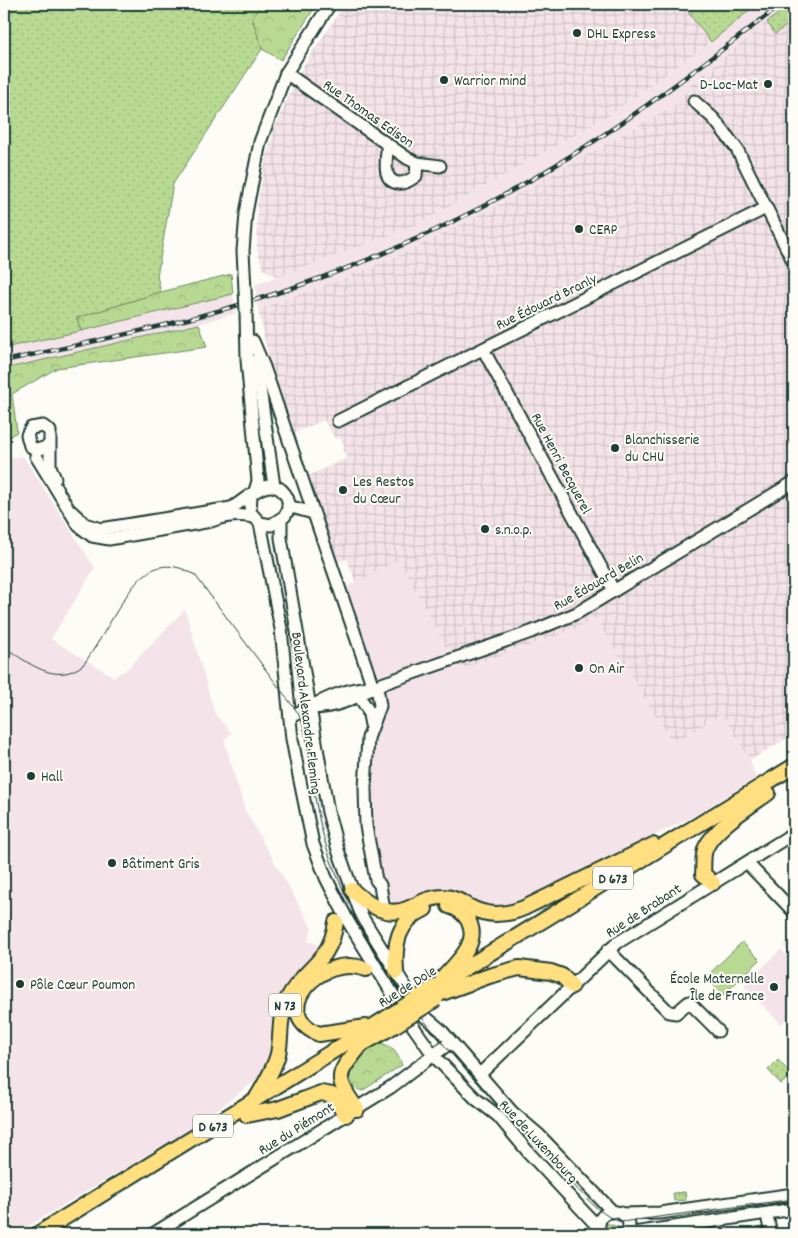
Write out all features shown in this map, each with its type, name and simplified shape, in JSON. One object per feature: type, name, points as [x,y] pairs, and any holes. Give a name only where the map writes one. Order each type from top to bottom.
[{"type":"main road","name":"Rue de Dole","points":[[436,993],[794,766]]},
{"type":"main road","name":"Rue de Dole","points":[[38,1234],[256,1099],[436,993],[794,776]]},
{"type":"main road","points":[[713,883],[704,874],[706,846],[716,834],[768,793]]},
{"type":"main road","points":[[352,890],[366,903],[384,910],[402,911],[428,899],[444,897],[460,901],[483,912],[512,913],[716,814]]},
{"type":"main road","points":[[389,974],[395,944],[402,927],[424,909],[442,905],[451,906],[466,916],[472,930],[472,937],[465,952],[436,993]]},
{"type":"main road","name":"N 73","points":[[256,1099],[276,1059],[283,1010],[299,982],[324,957],[332,939],[336,922]]},
{"type":"main road","points":[[366,969],[343,965],[315,977],[300,995],[299,1018],[310,1031],[319,1034],[339,1033],[386,1023]]},
{"type":"main road","points":[[436,993],[519,968],[551,972],[562,976],[572,986]]},
{"type":"main road","name":"Rue de Dole","points":[[54,1234],[361,1045],[386,1023]]},
{"type":"main road","points":[[352,1112],[340,1077],[344,1066],[361,1045]]},
{"type":"main road","points":[[247,1115],[278,1109],[321,1093],[332,1096],[352,1112]]},
{"type":"street","points":[[256,520],[249,506],[258,481],[247,360],[244,290],[243,237],[249,188],[260,142],[286,73],[330,4]]},
{"type":"street","name":"Rue Thomas Edison","points":[[286,73],[387,145],[418,163],[440,166]]},
{"type":"street","points":[[694,101],[714,119],[733,143],[794,263]]},
{"type":"street","points":[[387,145],[386,169],[388,177],[393,182],[401,184],[416,176],[418,163]]},
{"type":"street","name":"Rue Édouard Branly","points":[[338,421],[766,208]]},
{"type":"street","points":[[246,312],[253,341],[274,486]]},
{"type":"street","points":[[253,341],[264,367],[374,687],[378,693],[380,706],[371,725],[367,753],[366,826],[376,880],[380,885],[384,910]]},
{"type":"street","name":"Rue Henri Becquerel","points":[[484,348],[614,591]]},
{"type":"street","points":[[48,446],[37,450],[30,446],[27,439],[29,431],[35,426],[43,426],[50,431],[52,439],[48,446],[50,466],[58,490]]},
{"type":"street","points":[[37,450],[36,456],[79,526],[92,536],[109,539],[243,515],[271,525],[281,520],[288,506],[284,494],[274,486],[267,486],[231,508],[101,529],[93,528],[71,511]]},
{"type":"street","name":"Rue Édouard Belin","points":[[290,717],[310,708],[324,698],[354,687],[374,687],[557,621],[614,591],[794,482]]},
{"type":"street","points":[[288,506],[313,513]]},
{"type":"street","name":"Boulevard Alexandre Fleming","points":[[256,520],[281,629],[290,717],[306,814],[326,878],[346,918],[423,1015],[451,1042]]},
{"type":"street","name":"Boulevard Alexandre Fleming","points":[[281,520],[281,538],[328,812],[362,916],[410,1022],[434,1056]]},
{"type":"street","points":[[137,534],[144,522]]},
{"type":"street","points":[[310,708],[327,708],[359,696],[374,687]]},
{"type":"street","points":[[359,696],[368,710],[371,725]]},
{"type":"street","name":"Rue de Brabant","points":[[480,1074],[608,950],[626,936],[794,833]]},
{"type":"street","points":[[746,863],[794,912]]},
{"type":"street","name":"N 73","points":[[326,878],[336,922]]},
{"type":"street","points":[[608,950],[669,1012],[676,1013],[689,1002],[718,1031]]},
{"type":"street","points":[[366,969],[389,974]]},
{"type":"street","name":"Rue du Piémont","points":[[153,1234],[352,1112],[434,1056],[451,1042]]},
{"type":"street","name":"Rue de Luxembourg","points":[[451,1042],[522,1123],[539,1135],[618,1213]]},
{"type":"street","name":"Rue de Luxembourg","points":[[434,1056],[476,1099],[498,1116],[600,1232]]},
{"type":"street","points":[[600,1232],[602,1217],[618,1213],[660,1213],[794,1194]]},
{"type":"street","points":[[618,1213],[629,1222],[627,1234],[794,1209]]},
{"type":"street","points":[[768,1220],[771,1234]]},
{"type":"shaded area","points":[[345,4],[699,4],[688,12],[711,42],[608,116],[419,224],[278,277],[263,269],[257,250],[257,205],[267,154],[275,127],[298,74]]},
{"type":"shaded area","points":[[757,4],[791,4],[691,84],[678,104],[509,199],[415,248],[355,274],[258,309],[255,285],[419,224],[608,116],[711,42]]},
{"type":"shaded area","points":[[794,20],[794,734],[750,760],[722,714],[678,740],[670,739],[596,618],[571,631],[458,670],[399,559],[356,583],[347,559],[338,562],[308,476],[347,458],[343,449],[345,447],[339,437],[335,439],[324,420],[294,433],[268,354],[258,309],[355,274],[415,248],[509,199],[677,104],[691,84],[767,22],[775,34]]},
{"type":"shaded area","points":[[233,294],[236,313],[199,324],[4,369],[4,348]]},
{"type":"shaded area","points":[[23,456],[95,568],[51,639],[114,677],[127,669],[185,609],[215,714],[232,733],[224,740],[245,810],[312,928],[308,941],[323,946],[277,1008],[270,1057],[259,1078],[197,1125],[15,1234],[4,1234],[4,460]]},
{"type":"shaded area","points":[[399,558],[458,670],[571,631],[596,617],[670,739],[678,740],[722,714],[750,760],[756,778],[690,818],[506,907],[486,909],[442,890],[399,906],[388,898],[376,848],[372,809],[373,757],[377,729],[388,705],[345,588]]},
{"type":"shaded area","points":[[794,936],[794,958],[783,946]]},
{"type":"shaded area","points":[[781,949],[794,964],[794,1012],[781,1024],[744,986]]},
{"type":"green space","points":[[4,4],[262,4],[252,17],[262,49],[173,184],[157,276],[161,292],[77,318],[81,331],[4,348]]},
{"type":"green space","points":[[262,4],[317,4],[281,60],[262,49],[252,17]]},
{"type":"green space","points":[[699,4],[757,4],[711,42],[688,12]]},
{"type":"green space","points":[[791,4],[794,4],[794,20],[775,34],[767,22]]},
{"type":"green space","points":[[231,274],[233,294],[81,331],[77,318],[161,292]]},
{"type":"green space","points":[[199,324],[207,347],[57,368],[12,394],[17,432],[4,439],[4,369]]},
{"type":"green space","points":[[742,942],[760,960],[723,995],[706,977]]},
{"type":"green space","points":[[380,1043],[394,1051],[402,1065],[362,1091],[355,1087],[351,1081],[351,1068],[358,1058]]},
{"type":"green space","points":[[778,1060],[792,1075],[781,1084],[768,1070]]},
{"type":"green space","points":[[685,1192],[686,1200],[674,1201],[673,1193]]},
{"type":"green space","points":[[605,1223],[622,1228],[617,1234],[607,1234]]},
{"type":"tram line","points":[[4,647],[43,670],[53,673],[74,671],[84,664],[122,602],[138,581],[146,574],[156,568],[167,566],[180,568],[195,575],[298,713],[306,737],[316,803],[327,849],[354,913],[377,954],[403,992],[461,1065],[578,1190],[612,1219],[621,1222],[794,1199]]},
{"type":"railway","points":[[4,361],[223,310],[332,274],[440,228],[510,192],[604,135],[656,99],[782,4]]},
{"type":"place","name":"DHL Express","points":[[577,33]]},
{"type":"place","name":"Warrior mind","points":[[444,80]]},
{"type":"place","name":"D-Loc-Mat","points":[[768,84]]},
{"type":"place","name":"CERP","points":[[579,229]]},
{"type":"place","name":"Blanchisserie du CHU","points":[[615,448]]},
{"type":"place","name":"Les Restos du Cœur","points":[[343,490]]},
{"type":"place","name":"s.n.o.p.","points":[[485,529]]},
{"type":"place","name":"On Air","points":[[579,668]]},
{"type":"place","name":"Hall","points":[[31,776]]},
{"type":"place","name":"Bâtiment Gris","points":[[112,863]]},
{"type":"place","name":"Pôle Cœur Poumon","points":[[20,984]]},
{"type":"place","name":"École Maternelle Île de France","points":[[774,987]]}]
